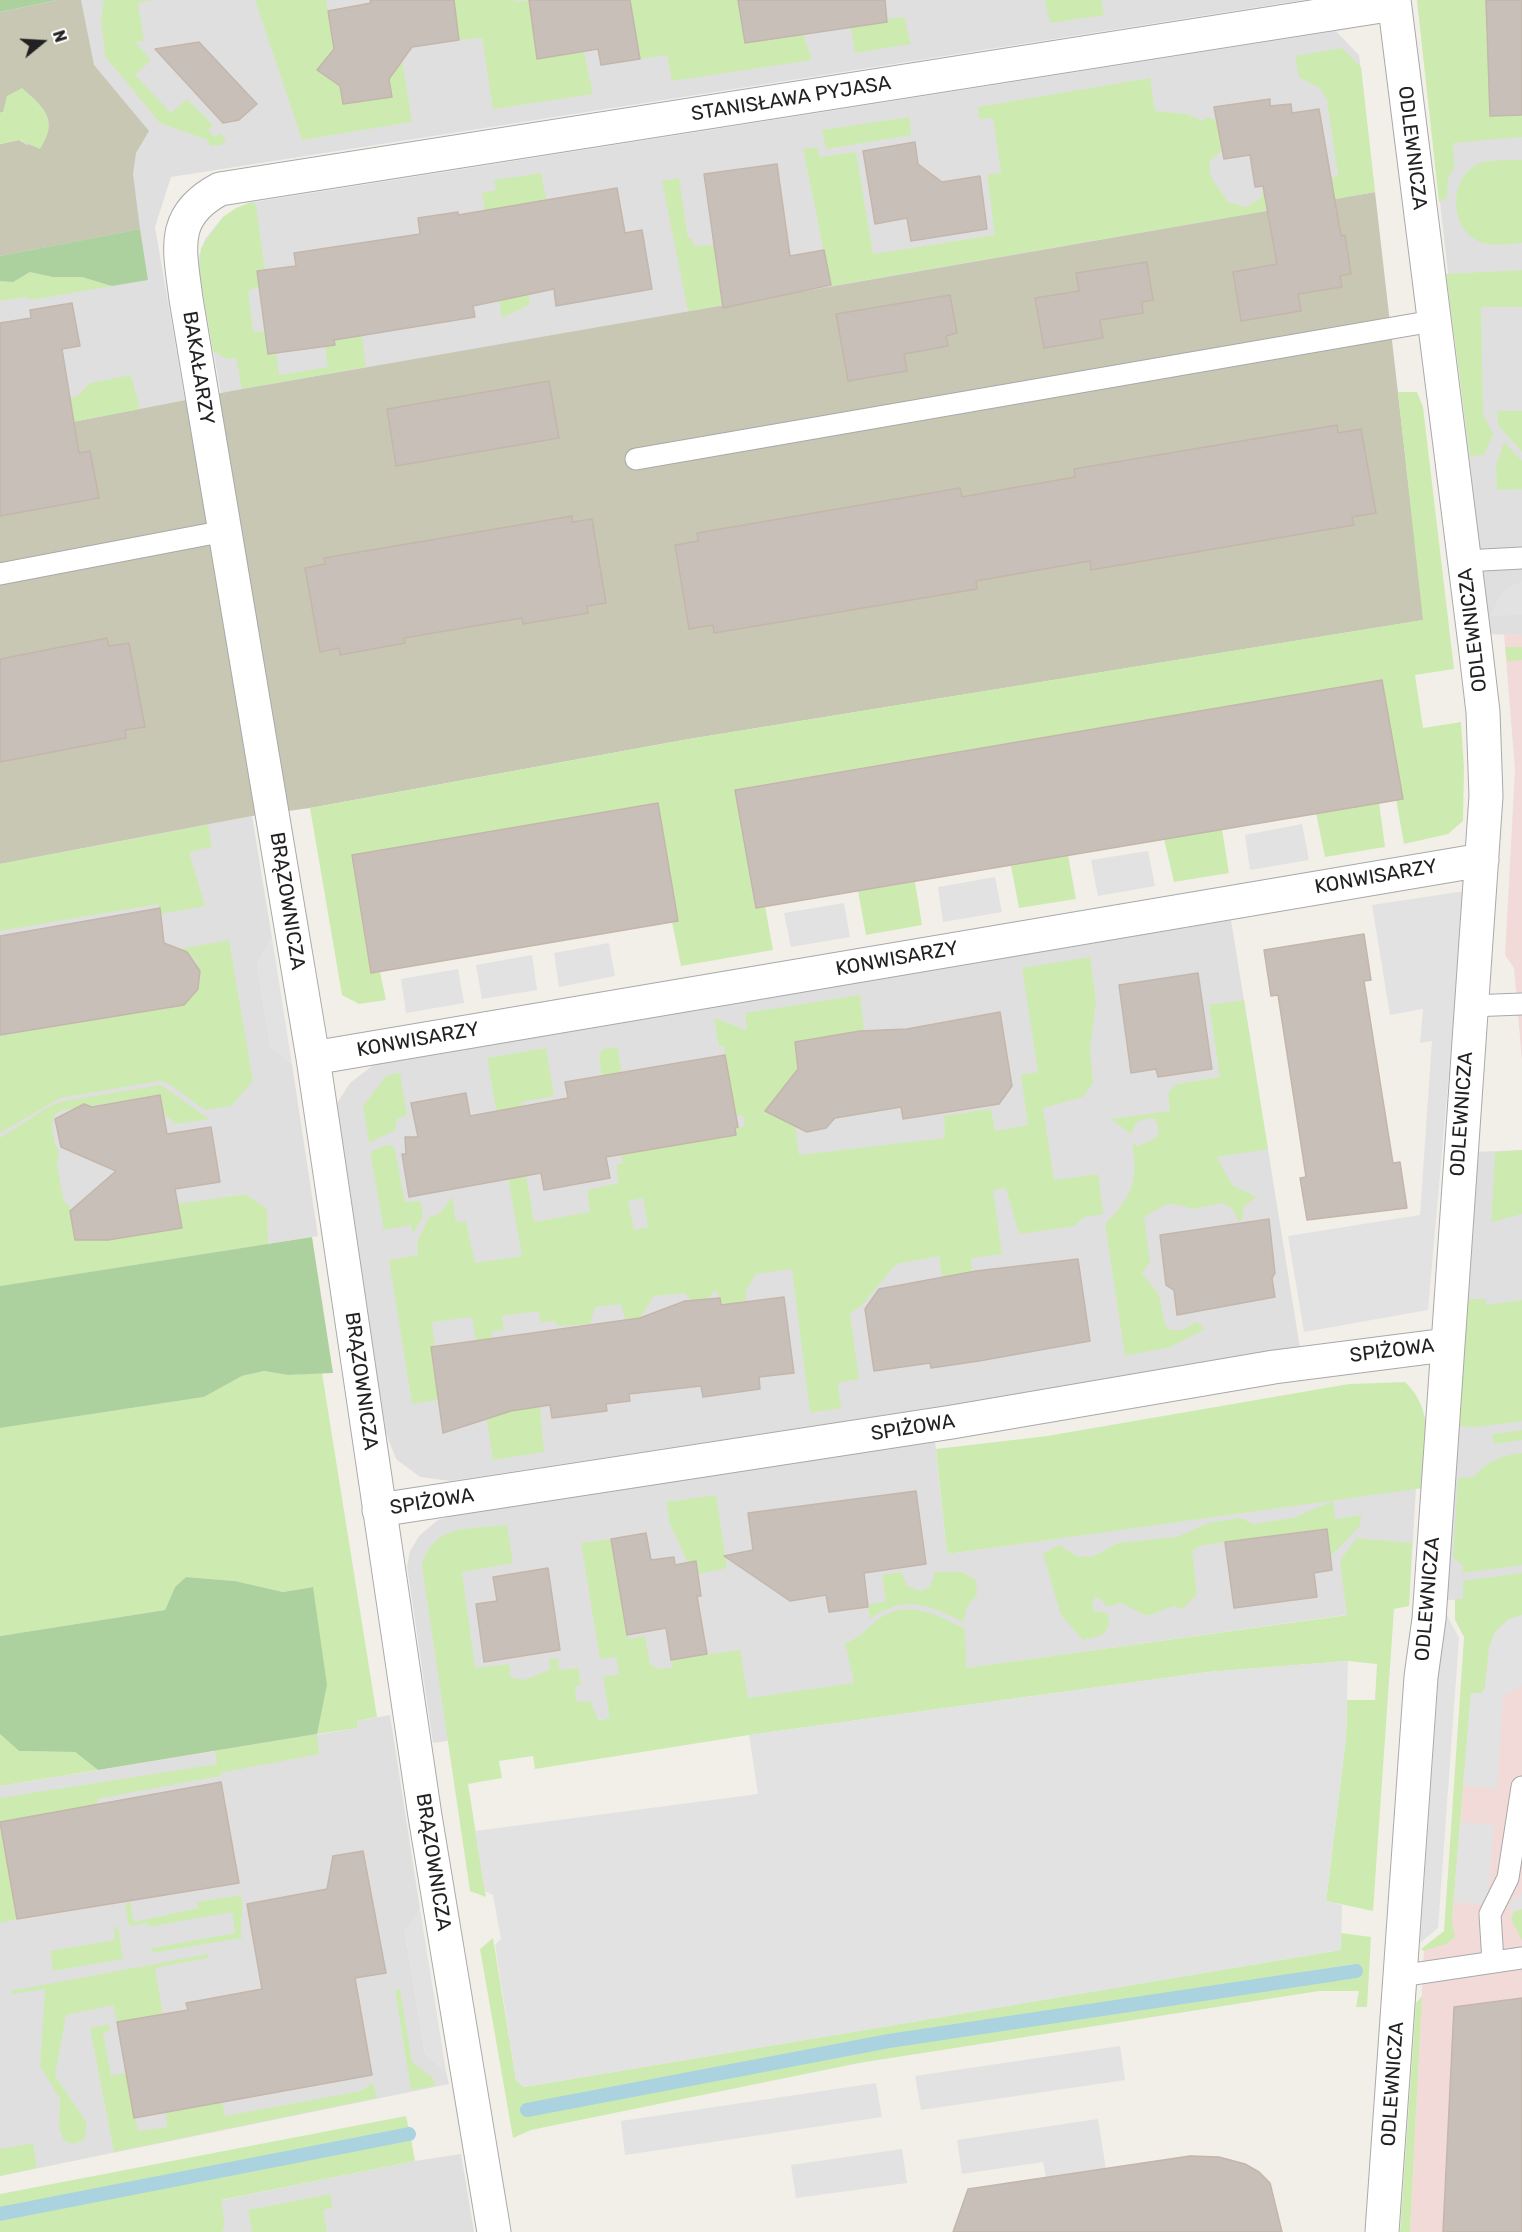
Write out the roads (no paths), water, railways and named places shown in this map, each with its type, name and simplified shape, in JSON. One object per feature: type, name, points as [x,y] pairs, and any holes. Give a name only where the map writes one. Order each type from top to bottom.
[{"type":"street","name":"STANISŁAWA PYJASA","points":[[193,208],[207,196],[231,188],[1394,2]]},
{"type":"street","name":"ODLEWNICZA","points":[[1382,2232],[1421,1670],[1429,1619],[1446,1345],[1486,796],[1484,733],[1394,2]]},
{"type":"street","name":"BAKAŁARZY","points":[[193,208],[182,228],[180,251],[225,531]]},
{"type":"street","name":"BRĄZOWNICZA","points":[[225,531],[312,1058],[427,1827],[494,2232]]},
{"type":"street","name":"KONWISARZY","points":[[312,1058],[1482,860]]},
{"type":"street","name":"SPIŻOWA","points":[[379,1510],[952,1422],[1286,1365],[1446,1345]]},
{"type":"lane","points":[[636,459],[1433,321]]},
{"type":"lane","points":[[0,574],[225,531]]},
{"type":"lane","points":[[1464,561],[1522,558]]},
{"type":"lane","points":[[1470,1006],[1522,1004]]},
{"type":"lane","points":[[1493,1962],[1490,1914],[1508,1878],[1522,1787]]},
{"type":"lane","points":[[1400,1976],[1522,1958]]},
{"type":"waterway","points":[[527,2110],[889,2041],[1356,1971]]},
{"type":"waterway","points":[[0,2214],[409,2134]]}]
